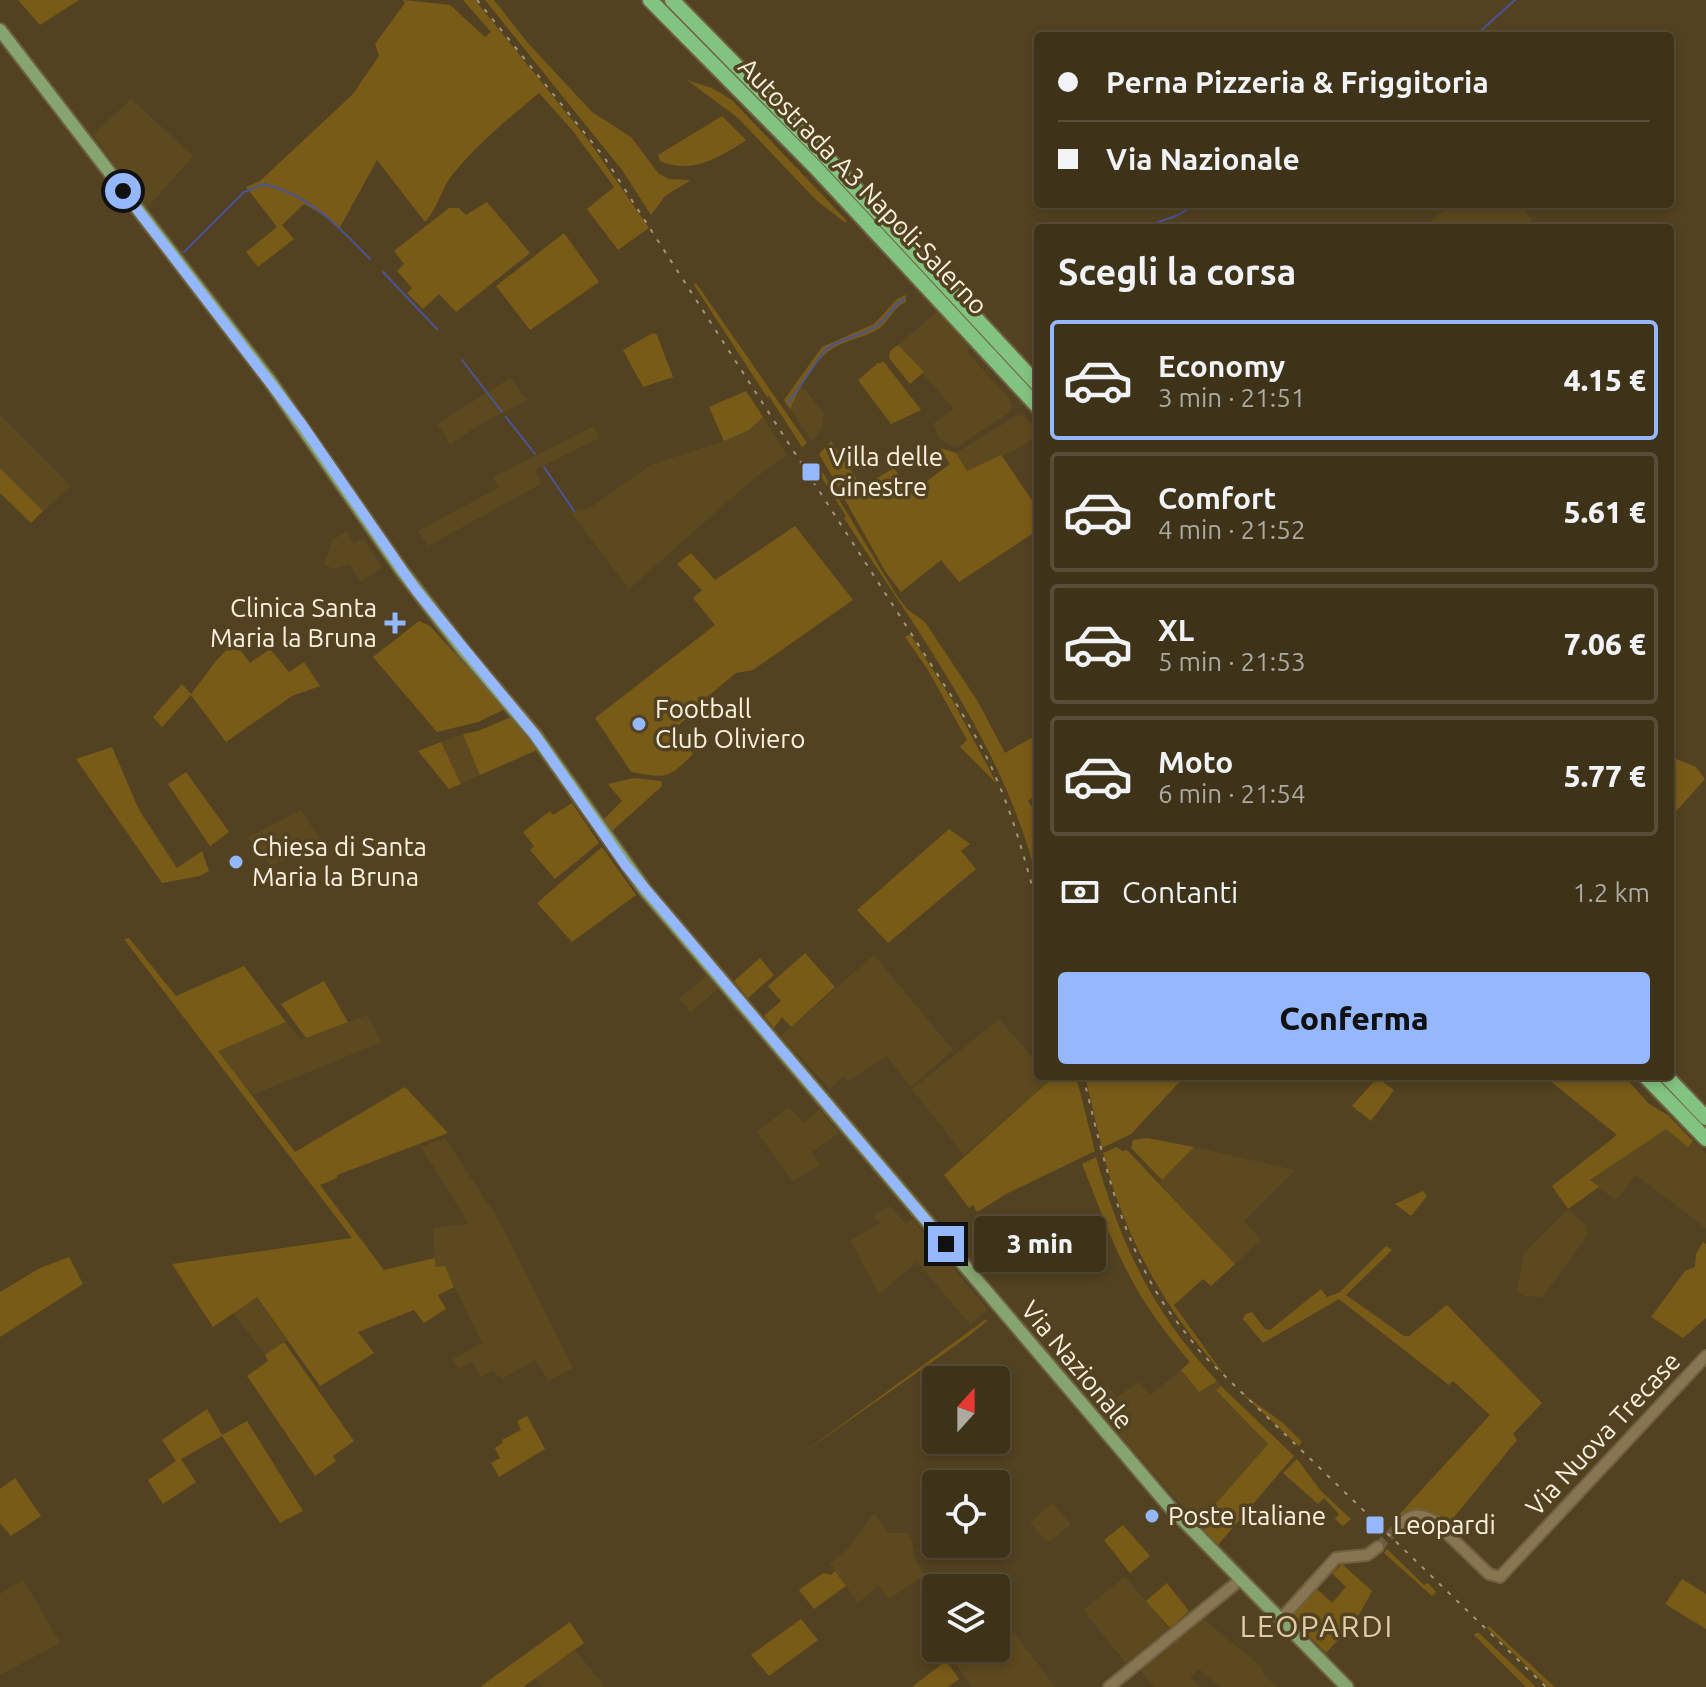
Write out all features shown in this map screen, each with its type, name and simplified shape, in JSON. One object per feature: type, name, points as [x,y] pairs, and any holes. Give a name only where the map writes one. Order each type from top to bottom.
[{"type":"highway","name":"Autostrada A3 Napoli-Salerno","points":[[650,0],[800,151],[929,289],[953,304],[1034,381]]},
{"type":"highway","name":"Autostrada A3 Napoli-Salerno","points":[[672,0],[940,276],[953,304],[1034,402]]},
{"type":"highway","points":[[1649,1080],[1706,1139]]},
{"type":"highway","points":[[1670,1080],[1706,1118]]},
{"type":"main road","name":"Via Nazionale","points":[[0,30],[270,381],[416,590],[535,735],[645,890],[1169,1506],[1347,1687]]},
{"type":"street","name":"Via Nuova Trecase","points":[[1401,1524],[1414,1515],[1424,1515],[1489,1574],[1500,1577],[1706,1356]]},
{"type":"street","points":[[1280,1620],[1336,1558],[1367,1555],[1378,1547]]},
{"type":"street","points":[[1109,1687],[1240,1580]]},
{"type":"shaded area","points":[[18,0],[79,0],[40,25]]},
{"type":"shaded area","points":[[403,0],[450,5],[485,37],[491,32],[463,0],[475,0],[589,141],[649,228],[618,250],[587,209],[614,187],[573,131],[539,93],[494,131],[463,163],[449,180],[425,222],[377,160],[339,229],[304,204],[282,225],[294,239],[258,267],[246,252],[277,227],[246,187],[260,181],[353,94],[379,56],[375,44],[405,3]]},
{"type":"shaded area","points":[[485,0],[494,0],[527,42],[592,112],[631,137],[659,174],[669,179],[691,180],[665,196],[651,215],[622,170]]},
{"type":"shaded area","points":[[687,80],[712,88],[732,100],[847,221],[844,222],[816,200],[738,118]]},
{"type":"shaded area","points":[[131,99],[193,156],[147,208],[93,135]]},
{"type":"shaded area","points":[[722,116],[746,140],[716,158],[694,165],[672,165],[660,161],[658,155]]},
{"type":"shaded area","points":[[487,202],[530,253],[456,312],[439,294],[423,309],[407,293],[412,288],[397,271],[404,264],[394,251],[449,208],[459,208],[466,215]]},
{"type":"shaded area","points":[[1446,208],[1524,208],[1534,224],[1428,224]]},
{"type":"shaded area","points":[[564,233],[599,282],[530,330],[496,286]]},
{"type":"shaded area","points":[[696,283],[807,443],[802,447],[694,285]]},
{"type":"shaded area","points":[[906,295],[906,302],[880,328],[830,350],[810,373],[790,409],[784,400],[822,347],[874,324],[897,299]]},
{"type":"shaded area","points":[[937,312],[970,347],[967,352],[1009,398],[1012,406],[1009,413],[958,446],[951,446],[940,439],[933,424],[954,409],[898,345]]},
{"type":"shaded area","points":[[653,333],[657,335],[673,377],[643,387],[623,350]]},
{"type":"shaded area","points":[[898,345],[924,372],[910,384],[889,358],[890,351]]},
{"type":"shaded area","points":[[884,362],[921,410],[891,424],[858,380],[878,363]]},
{"type":"shaded area","points":[[510,378],[527,400],[450,444],[437,424]]},
{"type":"shaded area","points":[[802,386],[824,413],[822,428],[812,441],[790,409]]},
{"type":"shaded area","points":[[746,391],[763,417],[749,430],[724,441],[709,407]]},
{"type":"shaded area","points":[[0,415],[71,486],[43,511],[0,468]]},
{"type":"shaded area","points":[[1023,415],[1034,427],[1034,438],[967,471],[956,453],[1016,416]]},
{"type":"shaded area","points":[[763,417],[787,455],[752,480],[629,589],[572,514],[588,509],[652,464],[721,442],[749,430]]},
{"type":"shaded area","points":[[594,426],[599,438],[535,470],[541,484],[428,546],[418,531],[498,488],[493,477]]},
{"type":"shaded area","points":[[831,441],[860,484],[843,495],[819,454]]},
{"type":"shaded area","points":[[940,448],[956,453],[967,471],[1001,455],[1034,503],[1034,533],[959,582],[941,560],[901,592],[885,571],[844,498],[894,468],[911,493],[950,464]]},
{"type":"shaded area","points":[[819,466],[897,596],[907,609],[925,622],[977,700],[1005,753],[1034,736],[1034,797],[1028,801],[1034,809],[1034,870],[1023,833],[982,738],[822,478]]},
{"type":"shaded area","points":[[0,468],[43,511],[31,523],[0,493]]},
{"type":"shaded area","points":[[795,526],[853,600],[753,670],[736,673],[684,716],[686,719],[673,729],[693,754],[677,769],[660,776],[631,772],[595,718],[715,625],[693,598],[702,590],[677,564],[691,553],[715,580]]},
{"type":"shaded area","points":[[346,531],[354,544],[364,538],[382,568],[361,581],[349,564],[333,569],[324,564],[331,546],[329,543]]},
{"type":"shaded area","points":[[419,621],[430,626],[505,709],[478,722],[437,732],[373,657]]},
{"type":"shaded area","points":[[910,634],[954,703],[997,784],[960,747],[967,740],[928,670],[905,637]]},
{"type":"shaded area","points":[[234,642],[250,663],[270,649],[289,672],[304,662],[320,686],[292,696],[226,742],[191,695],[162,727],[153,717],[182,684],[191,694]]},
{"type":"shaded area","points":[[511,717],[537,750],[480,775],[463,734]]},
{"type":"shaded area","points":[[463,734],[480,775],[461,784],[441,742]]},
{"type":"shaded area","points":[[441,742],[461,784],[449,789],[418,751]]},
{"type":"shaded area","points":[[112,747],[139,810],[177,868],[202,851],[209,871],[200,876],[162,883],[76,759]]},
{"type":"shaded area","points":[[1674,758],[1696,767],[1705,779],[1674,814]]},
{"type":"shaded area","points":[[186,772],[229,832],[210,846],[168,784]]},
{"type":"shaded area","points":[[634,778],[661,781],[662,786],[612,831],[604,819],[622,801],[608,784]]},
{"type":"shaded area","points":[[572,803],[599,843],[555,879],[530,850],[534,846],[523,832],[550,811],[553,815]]},
{"type":"shaded area","points":[[301,810],[322,843],[272,866],[248,837]]},
{"type":"shaded area","points":[[949,829],[970,844],[961,851],[976,869],[888,943],[857,910]]},
{"type":"shaded area","points":[[602,847],[636,895],[572,942],[537,903]]},
{"type":"shaded area","points":[[129,938],[176,996],[244,966],[286,1022],[218,1051],[295,1152],[405,1087],[448,1133],[337,1175],[337,1178],[320,1185],[384,1270],[435,1258],[435,1267],[445,1266],[454,1287],[438,1295],[446,1309],[424,1323],[414,1310],[358,1332],[374,1353],[320,1386],[257,1297],[213,1327],[172,1264],[352,1238],[124,939]]},
{"type":"shaded area","points":[[805,953],[835,987],[791,1027],[782,1017],[774,1028],[764,1016],[781,1001],[768,986]]},
{"type":"shaded area","points":[[874,955],[953,1050],[911,1087],[887,1056],[848,1081],[843,1077],[830,1089],[781,1036]]},
{"type":"shaded area","points":[[760,958],[774,975],[748,998],[734,981]]},
{"type":"shaded area","points":[[707,976],[718,989],[690,1012],[679,998]]},
{"type":"shaded area","points":[[324,981],[348,1022],[306,1038],[281,1004]]},
{"type":"shaded area","points":[[367,1015],[382,1042],[252,1095],[218,1051],[286,1022],[301,1040]]},
{"type":"shaded area","points":[[999,1019],[1034,1059],[1034,1080],[1051,1080],[964,1155],[912,1089]]},
{"type":"shaded area","points":[[1051,1080],[1077,1080],[1095,1151],[1008,1193],[977,1212],[973,1205],[969,1208],[944,1175]]},
{"type":"shaded area","points":[[1086,1080],[1181,1080],[1131,1134],[1102,1148]]},
{"type":"shaded area","points":[[1375,1080],[1394,1090],[1371,1121],[1352,1106]]},
{"type":"shaded area","points":[[1549,1080],[1628,1080],[1649,1104],[1668,1115],[1693,1141],[1688,1147],[1666,1129],[1590,1180],[1599,1187],[1568,1209],[1552,1186],[1617,1135]]},
{"type":"shaded area","points":[[789,1107],[804,1123],[819,1109],[839,1133],[811,1153],[820,1165],[793,1181],[757,1132]]},
{"type":"shaded area","points":[[1666,1128],[1689,1146],[1693,1141],[1706,1154],[1706,1228],[1636,1175],[1616,1200],[1590,1181]]},
{"type":"shaded area","points":[[445,1138],[500,1222],[573,1368],[549,1381],[535,1360],[502,1379],[500,1375],[496,1378],[497,1374],[493,1371],[481,1377],[472,1361],[459,1369],[453,1359],[482,1343],[445,1267],[435,1267],[433,1228],[469,1224],[421,1147]]},
{"type":"shaded area","points":[[1147,1138],[1194,1147],[1162,1180],[1131,1148],[1133,1140]]},
{"type":"shaded area","points":[[1117,1147],[1127,1150],[1235,1264],[1211,1286],[1203,1279],[1174,1305],[1225,1376],[1184,1326],[1135,1244],[1103,1153]]},
{"type":"shaded area","points":[[1194,1147],[1295,1170],[1244,1221],[1261,1240],[1235,1264],[1159,1183]]},
{"type":"shaded area","points":[[1096,1157],[1117,1220],[1142,1277],[1175,1330],[1217,1381],[1199,1392],[1181,1370],[1190,1362],[1149,1309],[1116,1248],[1082,1164]]},
{"type":"shaded area","points":[[1423,1191],[1427,1196],[1411,1216],[1395,1204]]},
{"type":"shaded area","points":[[890,1206],[906,1224],[912,1219],[988,1310],[970,1324],[917,1262],[879,1294],[850,1240],[881,1223],[874,1218],[876,1214]]},
{"type":"shaded area","points":[[1568,1209],[1586,1225],[1587,1236],[1543,1297],[1524,1296],[1517,1291],[1524,1253]]},
{"type":"shaded area","points":[[1703,1242],[1706,1244],[1706,1318],[1683,1338],[1651,1317],[1685,1271],[1695,1267],[1696,1254]]},
{"type":"shaded area","points":[[1386,1246],[1392,1250],[1346,1295],[1404,1336],[1409,1336],[1447,1305],[1542,1403],[1513,1434],[1517,1440],[1446,1527],[1424,1512],[1398,1522],[1395,1519],[1490,1415],[1453,1381],[1449,1385],[1339,1299],[1263,1343],[1243,1319],[1245,1314],[1252,1312],[1265,1329],[1270,1330],[1321,1289],[1327,1297],[1340,1292]]},
{"type":"shaded area","points":[[69,1257],[83,1284],[0,1337],[0,1292],[40,1268]]},
{"type":"shaded area","points":[[256,1297],[287,1340],[265,1355],[233,1313]]},
{"type":"shaded area","points":[[986,1319],[966,1338],[922,1366],[922,1369],[799,1456]]},
{"type":"shaded area","points":[[284,1342],[354,1441],[333,1456],[336,1461],[315,1476],[247,1376],[268,1361],[265,1355]]},
{"type":"shaded area","points":[[1181,1370],[1199,1392],[1217,1381],[1221,1386],[1217,1390],[1268,1444],[1198,1524],[1100,1412],[1102,1409],[1088,1390],[1096,1383],[1102,1390],[1107,1386],[1117,1397],[1139,1382],[1151,1395]]},
{"type":"shaded area","points":[[1221,1386],[1294,1456],[1218,1545],[1198,1524],[1268,1444],[1216,1390]]},
{"type":"shaded area","points":[[1239,1391],[1283,1423],[1302,1442],[1299,1446]]},
{"type":"shaded area","points":[[207,1409],[222,1435],[247,1421],[303,1511],[280,1523],[222,1436],[181,1459],[196,1482],[163,1504],[148,1480],[176,1461],[162,1440]]},
{"type":"shaded area","points":[[527,1416],[545,1449],[499,1477],[491,1463],[500,1458],[495,1448],[503,1443],[502,1440],[521,1430],[517,1421]]},
{"type":"shaded area","points":[[1297,1459],[1321,1491],[1351,1519],[1343,1526],[1335,1519],[1339,1514],[1324,1498],[1318,1504],[1283,1473]]},
{"type":"shaded area","points":[[15,1478],[41,1516],[11,1536],[0,1523],[0,1489]]},
{"type":"shaded area","points":[[1052,1503],[1071,1524],[1050,1541],[1030,1523]]},
{"type":"shaded area","points":[[874,1513],[888,1533],[907,1533],[916,1562],[926,1574],[889,1599],[878,1585],[858,1603],[830,1564],[848,1549]]},
{"type":"shaded area","points":[[1123,1525],[1150,1556],[1130,1573],[1104,1540]]},
{"type":"shaded area","points":[[1387,1549],[1424,1585],[1428,1583],[1436,1592],[1432,1596],[1384,1553]]},
{"type":"shaded area","points":[[1342,1564],[1372,1591],[1359,1615],[1351,1620],[1346,1631],[1326,1653],[1291,1618],[1317,1589],[1332,1603],[1346,1587],[1332,1573]]},
{"type":"shaded area","points":[[835,1571],[846,1586],[814,1609],[799,1590],[823,1573],[831,1575]]},
{"type":"shaded area","points":[[1125,1577],[1169,1628],[1126,1663],[1083,1610]]},
{"type":"shaded area","points":[[23,1579],[60,1643],[0,1675],[0,1594]]},
{"type":"shaded area","points":[[1682,1579],[1706,1594],[1706,1629],[1665,1604]]},
{"type":"shaded area","points":[[1167,1583],[1189,1611],[1170,1628],[1146,1601]]},
{"type":"shaded area","points":[[801,1619],[818,1640],[769,1676],[751,1655]]},
{"type":"shaded area","points":[[1203,1619],[1262,1667],[1263,1674],[1277,1687],[1221,1687],[1199,1669],[1190,1677],[1200,1687],[1154,1687],[1140,1670]]},
{"type":"shaded area","points":[[570,1622],[584,1643],[523,1687],[480,1687]]},
{"type":"shaded area","points":[[1489,1626],[1555,1687],[1548,1687],[1487,1628]]},
{"type":"shaded area","points":[[1010,1628],[1055,1687],[972,1687],[955,1663],[1010,1662]]},
{"type":"shaded area","points":[[1476,1633],[1536,1687],[1526,1687],[1474,1635]]},
{"type":"shaded area","points":[[575,1650],[605,1687],[542,1687],[535,1678]]},
{"type":"shaded area","points":[[945,1662],[959,1679],[948,1687],[912,1687]]},
{"type":"waterway","points":[[1479,32],[1515,0]]},
{"type":"waterway","points":[[184,252],[244,192],[264,184],[295,196],[322,213],[370,259]]},
{"type":"waterway","points":[[1153,224],[1190,208]]},
{"type":"waterway","points":[[383,272],[437,329]]},
{"type":"waterway","points":[[788,403],[825,350],[877,326],[904,299]]},
{"type":"waterway","points":[[462,360],[502,412]]},
{"type":"waterway","points":[[506,417],[535,454]]},
{"type":"waterway","points":[[544,467],[574,511]]},
{"type":"tunnel","points":[[1378,1547],[1401,1524]]},
{"type":"railway","points":[[477,0],[604,157],[954,700],[984,752],[1004,796],[1034,894]]},
{"type":"railway","points":[[1084,1080],[1122,1218],[1145,1272],[1175,1319],[1201,1353],[1546,1687]]},
{"type":"place","name":"Villa delle Ginestre","points":[[811,472]]},
{"type":"place","name":"Clinica Santa Maria la Bruna","points":[[395,623]]},
{"type":"place","name":"Football Club Oliviero","points":[[639,724]]},
{"type":"place","name":"Chiesa di Santa Maria la Bruna","points":[[236,862]]},
{"type":"place","name":"Poste Italiane","points":[[1152,1516]]},
{"type":"place","name":"Leopardi","points":[[1375,1525]]},
{"type":"district","name":"LEOPARDI","points":[[1317,1627]]},
{"type":"route","points":[[123,191],[301,423],[416,590],[535,735],[626,866],[946,1244]]}]
